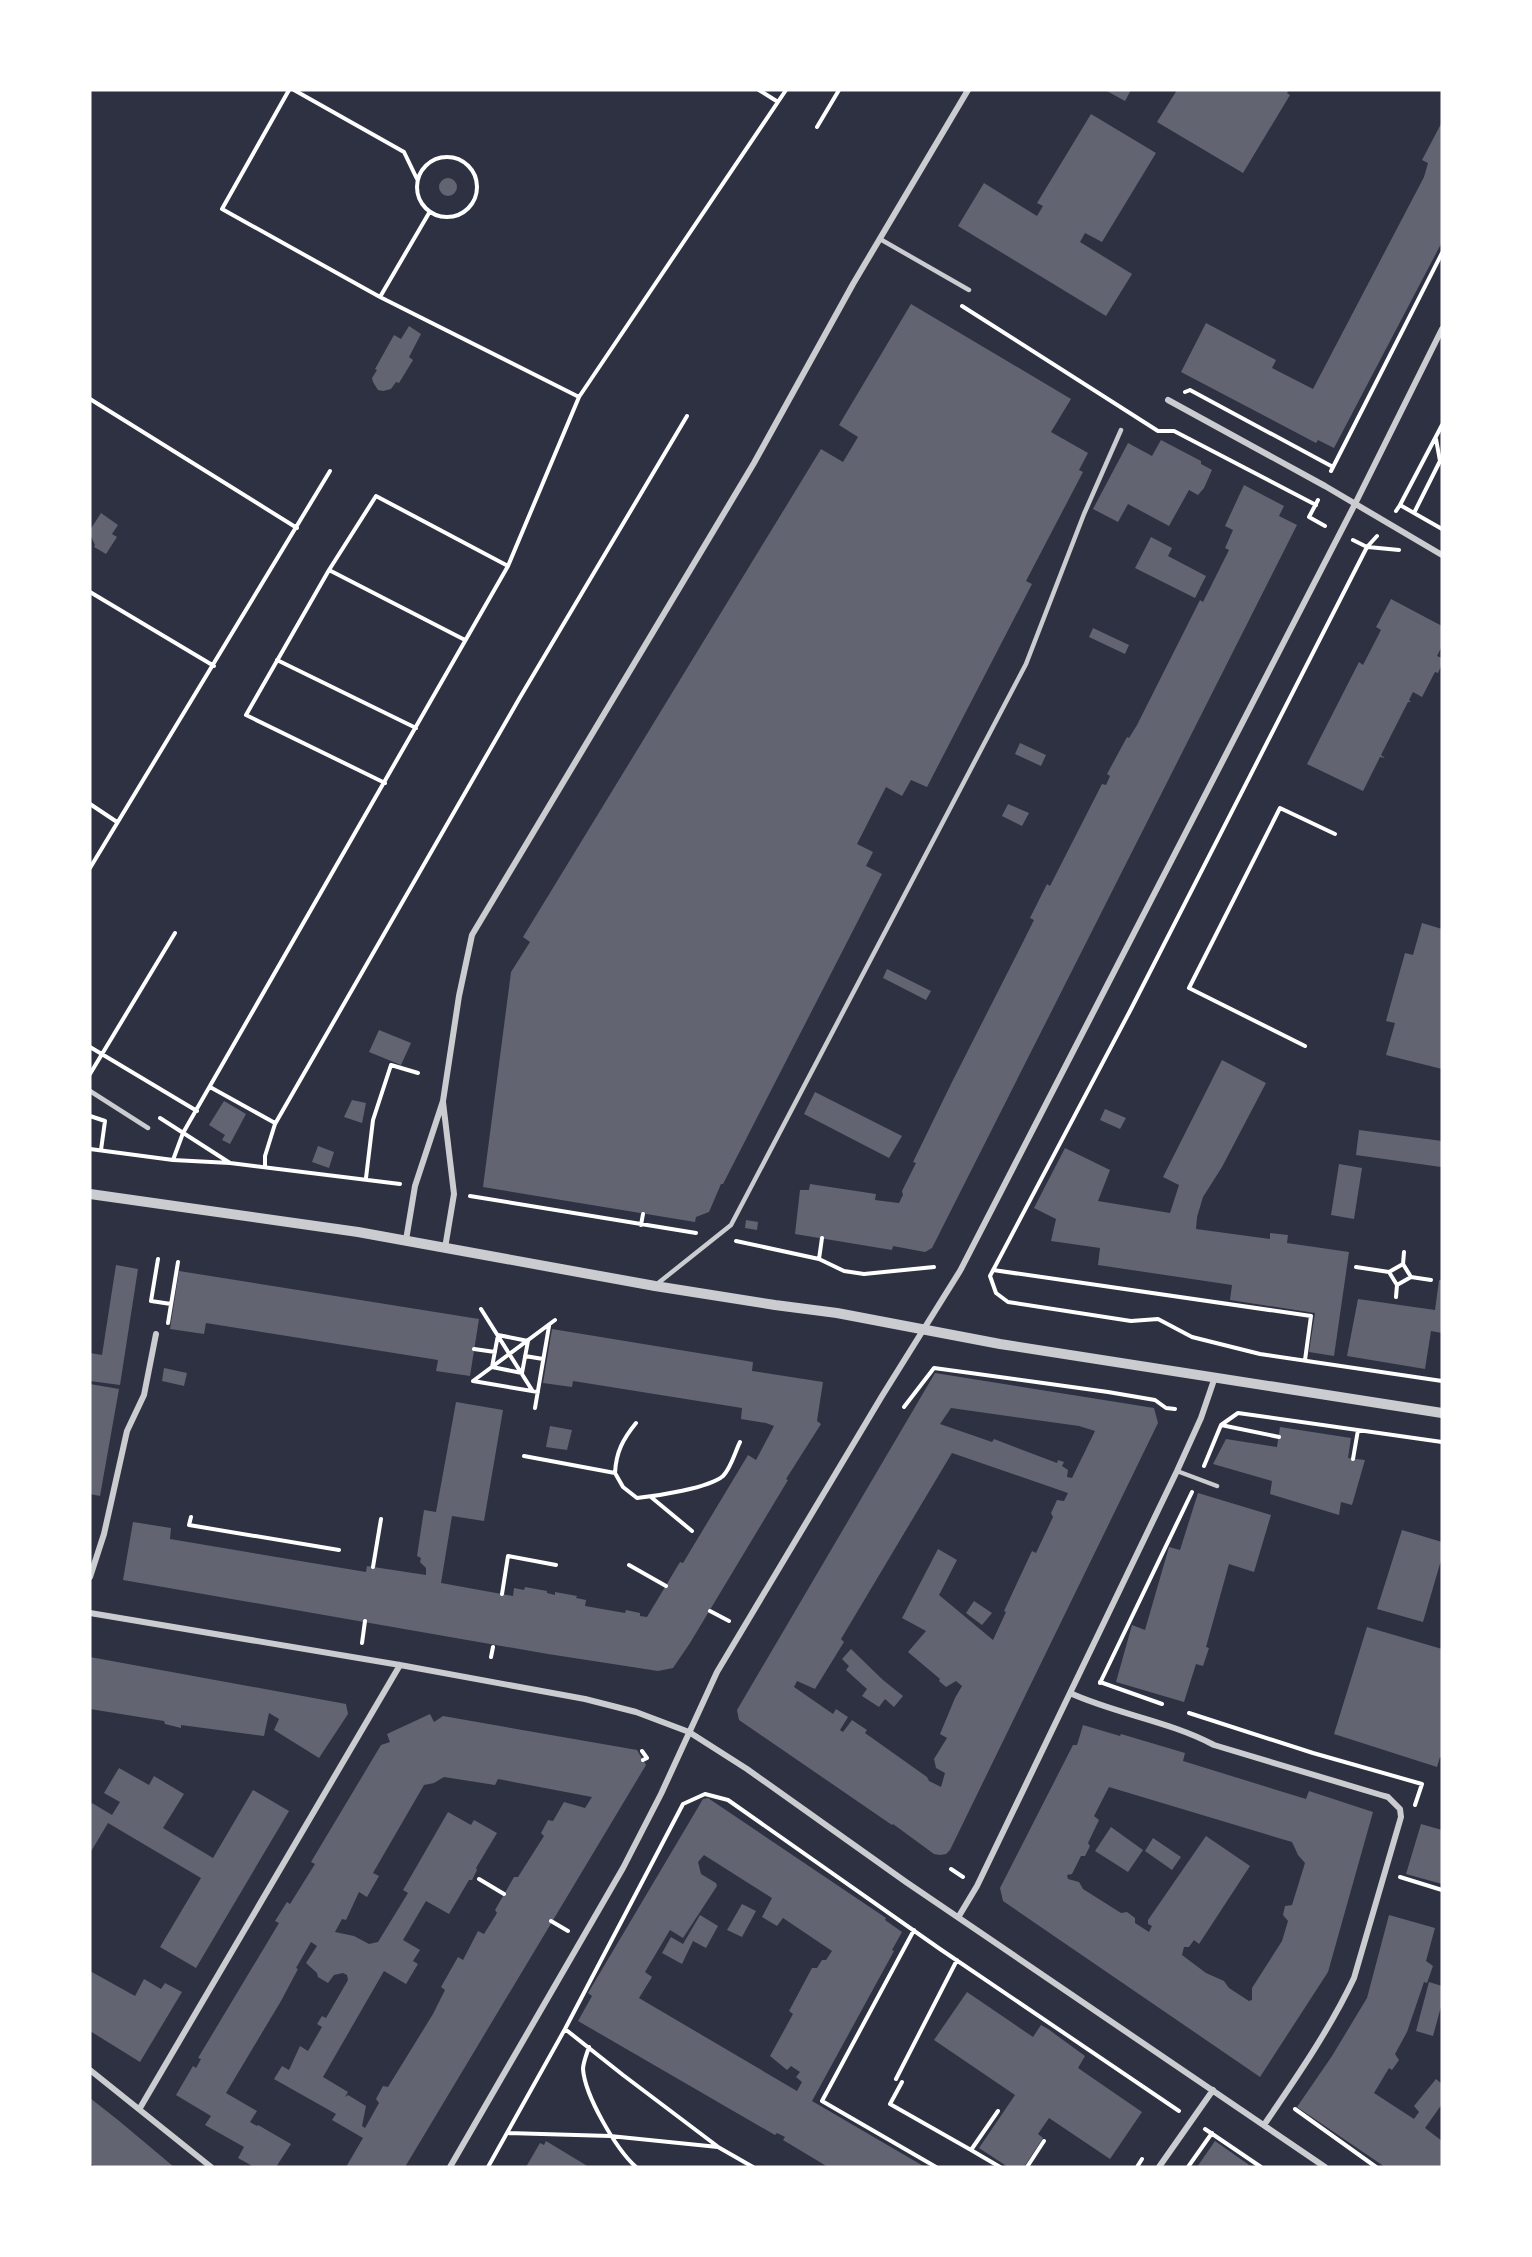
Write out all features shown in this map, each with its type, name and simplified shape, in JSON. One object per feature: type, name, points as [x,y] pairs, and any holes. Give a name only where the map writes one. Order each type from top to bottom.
[{"type":"street","points":[[406,1240],[414,1186],[443,1101],[459,996],[472,935],[754,463],[853,284],[968,90]]},
{"type":"street","points":[[450,2167],[623,1868],[661,1794],[717,1672],[882,1396],[960,1271],[1355,504],[1442,329]]},
{"type":"street","points":[[1168,400],[1325,486],[1442,555]]},
{"type":"street","points":[[443,1101],[454,1194],[445,1248]]},
{"type":"street","points":[[90,1194],[406,1240],[655,1286],[837,1313],[924,1331],[1442,1413]]},
{"type":"street","points":[[90,1577],[104,1534],[127,1431],[144,1395],[156,1334]]},
{"type":"street","points":[[959,1916],[977,1886],[1177,1471],[1201,1418],[1215,1377]]},
{"type":"street","points":[[90,1613],[400,1665],[585,1699],[636,1712],[689,1732],[747,1769],[897,1876],[1325,2167]]},
{"type":"street","points":[[140,2108],[400,1665]]},
{"type":"street","points":[[1070,1693],[1091,1702],[1194,1734],[1214,1745],[1389,1797],[1400,1809],[1401,1817],[1354,1978],[1328,2026],[1264,2124]]},
{"type":"street","points":[[90,2070],[212,2167]]},
{"type":"street","points":[[1159,2167],[1213,2090]]},
{"type":"lane","points":[[880,239],[969,290]]},
{"type":"lane","points":[[655,1286],[731,1225],[1026,664],[1084,514],[1121,430]]},
{"type":"lane","points":[[90,1091],[148,1128]]},
{"type":"lane","points":[[1177,1471],[1217,1486]]},
{"type":"path","points":[[289,90],[222,209],[380,297],[579,397]]},
{"type":"path","points":[[294,90],[404,152],[417,179]]},
{"type":"path","points":[[759,90],[778,102]]},
{"type":"path","points":[[173,1160],[183,1133],[508,566],[579,397],[786,90]]},
{"type":"path","points":[[817,128],[839,90]]},
{"type":"path","points":[[437,158],[458,159],[466,164],[473,172],[477,182],[477,192],[467,210],[458,216],[448,218],[429,213],[422,206],[416,188],[421,171],[437,158]]},
{"type":"path","points":[[380,297],[429,213]]},
{"type":"path","points":[[1442,253],[1309,517],[1367,547],[1125,1020],[990,1276],[996,1293],[1008,1302],[1131,1321],[1158,1319],[1192,1337],[1260,1354],[1442,1381]]},
{"type":"path","points":[[969,310],[1158,431],[1174,431],[1316,505]]},
{"type":"path","points":[[90,399],[297,528]]},
{"type":"path","points":[[265,1167],[265,1156],[275,1124],[519,699],[687,416]]},
{"type":"path","points":[[1400,505],[1442,425]]},
{"type":"path","points":[[1414,513],[1441,462],[1436,438]]},
{"type":"path","points":[[90,868],[330,471]]},
{"type":"path","points":[[385,783],[246,715],[329,570],[376,496],[508,566]]},
{"type":"path","points":[[329,570],[465,640]]},
{"type":"path","points":[[90,592],[214,666]]},
{"type":"path","points":[[277,660],[416,728]]},
{"type":"path","points":[[90,804],[117,822]]},
{"type":"path","points":[[1305,1046],[1189,988],[1280,808],[1335,834]]},
{"type":"path","points":[[90,1074],[175,933]]},
{"type":"path","points":[[90,1047],[197,1111]]},
{"type":"path","points":[[366,1178],[373,1120],[391,1065],[418,1073]]},
{"type":"path","points":[[210,1087],[275,1124]]},
{"type":"path","points":[[90,1116],[105,1121],[100,1150]]},
{"type":"path","points":[[90,1149],[173,1160],[366,1178],[414,1186]]},
{"type":"path","points":[[454,1194],[718,1237],[819,1259],[844,1271],[864,1274],[934,1267]]},
{"type":"path","points":[[641,1225],[643,1214]]},
{"type":"path","points":[[819,1259],[822,1239]]},
{"type":"path","points":[[1404,1252],[1402,1264],[1411,1276],[1431,1280]]},
{"type":"path","points":[[158,1259],[151,1301],[171,1304]]},
{"type":"path","points":[[166,1333],[178,1262]]},
{"type":"path","points":[[1356,1267],[1389,1272],[1402,1264]]},
{"type":"path","points":[[993,1270],[1311,1316],[1305,1360]]},
{"type":"path","points":[[1389,1272],[1397,1285],[1396,1297]]},
{"type":"path","points":[[1397,1285],[1411,1276]]},
{"type":"path","points":[[481,1309],[535,1391]]},
{"type":"path","points":[[535,1391],[473,1382],[555,1320]]},
{"type":"path","points":[[535,1408],[535,1391],[549,1325]]},
{"type":"path","points":[[498,1335],[528,1341]]},
{"type":"path","points":[[492,1367],[498,1335]]},
{"type":"path","points":[[522,1373],[528,1341]]},
{"type":"path","points":[[474,1349],[495,1352]]},
{"type":"path","points":[[525,1356],[543,1359]]},
{"type":"path","points":[[492,1367],[522,1373]]},
{"type":"path","points":[[904,1407],[934,1368],[1155,1400],[1166,1408],[1175,1410]]},
{"type":"path","points":[[1091,1702],[1198,1479],[1221,1425],[1238,1413],[1442,1442]]},
{"type":"path","points":[[636,1423],[623,1439],[616,1460],[615,1473],[623,1487],[638,1498],[707,1483],[723,1476],[740,1442]]},
{"type":"path","points":[[1221,1425],[1279,1437]]},
{"type":"path","points":[[1353,1459],[1358,1430]]},
{"type":"path","points":[[524,1456],[615,1473]]},
{"type":"path","points":[[650,1497],[692,1531]]},
{"type":"path","points":[[191,1517],[189,1525],[339,1550]]},
{"type":"path","points":[[374,1567],[381,1519]]},
{"type":"path","points":[[502,1594],[508,1556],[556,1565]]},
{"type":"path","points":[[629,1565],[666,1586]]},
{"type":"path","points":[[491,1657],[493,1647]]},
{"type":"path","points":[[1100,1682],[1165,1705]]},
{"type":"path","points":[[1187,1713],[1422,1784],[1414,1808]]},
{"type":"path","points":[[642,1751],[647,1758],[643,1760]]},
{"type":"path","points":[[488,2167],[566,2029],[683,1804],[705,1794],[728,1800],[1176,2109]]},
{"type":"path","points":[[1394,1875],[1442,1890]]},
{"type":"path","points":[[479,1878],[504,1893]]},
{"type":"path","points":[[915,1930],[822,2101],[936,2167]]},
{"type":"path","points":[[896,2079],[957,1960]]},
{"type":"path","points":[[566,2029],[704,2138],[753,2167]]},
{"type":"path","points":[[589,2047],[583,2069],[590,2094],[610,2136],[636,2167]]},
{"type":"path","points":[[902,2082],[890,2104],[1000,2167]]},
{"type":"path","points":[[971,2150],[998,2111]]},
{"type":"path","points":[[507,2133],[610,2136],[718,2147]]},
{"type":"path","points":[[1188,2167],[1212,2133],[1261,2167]]},
{"type":"path","points":[[1027,2167],[1044,2141]]},
{"type":"path","points":[[1032,2159],[1037,2162]]},
{"type":"building","points":[[1105,90],[1131,90],[1125,101]]},
{"type":"building","points":[[1177,90],[1289,90],[1287,93],[1290,95],[1243,173],[1157,122]]},
{"type":"building","points":[[1091,114],[1156,153],[1102,242],[1085,233],[1080,242],[1132,274],[1106,316],[958,226],[984,183],[1037,216],[1043,206],[1037,203]]},
{"type":"building","points":[[1442,122],[1442,242],[1334,448],[1318,440],[1316,443],[1181,372],[1206,323],[1276,360],[1272,368],[1313,389],[1424,177],[1428,163],[1422,160]]},
{"type":"building","points":[[448,178],[454,181],[457,187],[454,193],[448,196],[442,193],[439,187],[442,181]]},
{"type":"building","points":[[911,304],[1071,399],[1051,432],[1088,453],[1079,470],[1083,472],[1026,581],[1032,584],[927,787],[911,780],[902,796],[886,787],[857,844],[873,852],[866,866],[882,874],[721,1184],[709,1212],[696,1217],[695,1222],[483,1187],[511,972],[530,942],[523,937],[821,449],[843,462],[858,437],[839,425]]},
{"type":"building","points":[[409,326],[421,334],[409,357],[413,360],[399,383],[396,382],[391,389],[378,390],[372,378],[377,370],[375,369],[394,335],[401,339]]},
{"type":"building","points":[[1161,440],[1201,461],[1201,464],[1212,470],[1204,488],[1198,495],[1189,490],[1169,526],[1128,504],[1118,522],[1093,509],[1128,443],[1152,456]]},
{"type":"building","points":[[1244,485],[1284,506],[1279,516],[1297,525],[932,1248],[925,1252],[893,1246],[892,1250],[795,1234],[800,1190],[809,1190],[810,1184],[876,1194],[875,1200],[899,1203],[903,1195],[902,1191],[916,1163],[913,1162],[1034,920],[1030,918],[1047,884],[1050,886],[1102,784],[1106,785],[1110,776],[1107,774],[1127,737],[1129,738],[1137,725],[1200,600],[1203,602],[1229,550],[1225,548],[1233,530],[1225,526]]},
{"type":"building","points":[[101,513],[118,525],[112,534],[117,537],[106,554],[94,547],[90,534],[90,530]]},
{"type":"building","points":[[1151,537],[1172,548],[1168,556],[1206,576],[1195,598],[1135,568]]},
{"type":"building","points":[[1391,599],[1442,626],[1442,646],[1437,656],[1442,658],[1442,664],[1438,673],[1435,672],[1422,697],[1413,692],[1409,700],[1411,702],[1408,702],[1381,755],[1385,758],[1380,757],[1363,791],[1307,764],[1359,662],[1363,665],[1381,630],[1376,627]]},
{"type":"building","points":[[1093,628],[1129,645],[1125,654],[1089,637]]},
{"type":"building","points":[[1020,743],[1046,755],[1041,766],[1015,754]]},
{"type":"building","points":[[1008,804],[1029,813],[1022,826],[1002,816]]},
{"type":"building","points":[[1422,923],[1442,929],[1442,1069],[1386,1055],[1395,1023],[1386,1021],[1405,953],[1413,955]]},
{"type":"building","points":[[887,969],[931,991],[926,1000],[883,978]]},
{"type":"building","points":[[379,1030],[411,1043],[401,1065],[369,1052]]},
{"type":"building","points":[[1222,1060],[1266,1083],[1222,1167],[1203,1197],[1196,1229],[1270,1239],[1270,1233],[1288,1235],[1287,1243],[1349,1252],[1334,1356],[1309,1352],[1315,1313],[1230,1300],[1232,1285],[1098,1265],[1100,1248],[1051,1241],[1056,1219],[1034,1208],[1065,1148],[1110,1170],[1098,1201],[1170,1213],[1179,1185],[1163,1177]]},
{"type":"building","points":[[815,1092],[902,1136],[889,1158],[804,1114]]},
{"type":"building","points":[[352,1100],[366,1103],[362,1123],[344,1117]]},
{"type":"building","points":[[224,1101],[246,1114],[230,1144],[222,1140],[225,1135],[209,1125]]},
{"type":"building","points":[[1105,1109],[1126,1118],[1120,1129],[1100,1120]]},
{"type":"building","points":[[1359,1130],[1442,1141],[1441,1167],[1356,1155]]},
{"type":"building","points":[[318,1146],[334,1152],[329,1168],[312,1162]]},
{"type":"building","points":[[1339,1164],[1362,1168],[1354,1219],[1331,1215]]},
{"type":"building","points":[[746,1220],[758,1222],[757,1230],[745,1228]]},
{"type":"building","points":[[116,1265],[138,1269],[120,1385],[90,1381],[90,1353],[102,1355]]},
{"type":"building","points":[[179,1271],[479,1319],[470,1376],[436,1371],[438,1360],[206,1323],[204,1334],[170,1329]]},
{"type":"building","points":[[1439,1280],[1442,1280],[1442,1333],[1431,1331],[1425,1369],[1347,1356],[1358,1299],[1435,1310]]},
{"type":"building","points":[[552,1329],[753,1362],[752,1371],[823,1382],[817,1421],[821,1424],[673,1668],[658,1671],[548,1654],[123,1580],[133,1522],[171,1528],[170,1539],[366,1572],[367,1566],[426,1575],[426,1568],[420,1562],[421,1558],[417,1556],[424,1510],[436,1512],[456,1402],[503,1410],[484,1521],[452,1516],[441,1583],[513,1596],[514,1588],[524,1590],[525,1587],[547,1591],[555,1595],[555,1592],[577,1596],[576,1598],[586,1600],[585,1606],[625,1613],[626,1610],[647,1617],[680,1562],[683,1563],[748,1455],[756,1460],[774,1426],[741,1419],[742,1408],[573,1381],[572,1387],[543,1383]]},
{"type":"building","points":[[164,1368],[187,1373],[184,1386],[162,1381]]},
{"type":"building","points":[[935,1373],[1154,1408],[1158,1423],[950,1850],[946,1854],[934,1854],[739,1720],[737,1710]],"holes":[[[951,1408],[1079,1426],[1095,1431],[1072,1478],[1067,1477],[1068,1470],[1062,1466],[1064,1462],[1058,1460],[1057,1463],[994,1439],[992,1442],[940,1424]],[[952,1453],[1068,1493],[1064,1501],[1057,1500],[1051,1513],[1053,1517],[1036,1553],[1032,1551],[993,1640],[939,1595],[957,1560],[938,1549],[902,1618],[926,1631],[908,1652],[940,1679],[939,1681],[946,1687],[956,1681],[962,1686],[940,1734],[947,1738],[934,1759],[936,1768],[945,1773],[941,1787],[929,1781],[927,1777],[865,1733],[867,1730],[852,1720],[843,1732],[840,1730],[848,1717],[836,1709],[833,1714],[794,1687],[797,1681],[815,1689],[844,1642],[841,1639]]]},
{"type":"building","points":[[90,1384],[119,1389],[100,1496],[90,1494]]},
{"type":"building","points":[[550,1426],[572,1430],[567,1450],[546,1447]]},
{"type":"building","points":[[1280,1427],[1351,1438],[1348,1458],[1365,1460],[1352,1505],[1341,1502],[1339,1515],[1270,1494],[1272,1481],[1213,1464],[1226,1439],[1277,1447]]},
{"type":"building","points":[[1198,1493],[1271,1515],[1254,1572],[1229,1564],[1206,1647],[1209,1648],[1203,1666],[1196,1664],[1184,1702],[1116,1682],[1132,1625],[1145,1630],[1169,1547],[1180,1550]]},
{"type":"building","points":[[1402,1530],[1442,1542],[1442,1557],[1423,1622],[1377,1609]]},
{"type":"building","points":[[974,1601],[992,1613],[982,1625],[966,1613]]},
{"type":"building","points":[[1367,1627],[1442,1649],[1442,1758],[1440,1757],[1437,1767],[1334,1734]]},
{"type":"building","points":[[851,1649],[903,1696],[894,1707],[885,1699],[879,1707],[862,1696],[867,1689],[846,1670],[849,1666],[842,1659]]},
{"type":"building","points":[[90,1657],[346,1704],[348,1714],[319,1758],[274,1730],[279,1719],[269,1713],[264,1736],[181,1725],[181,1728],[165,1724],[164,1721],[90,1709]]},
{"type":"building","points":[[430,1714],[434,1722],[443,1716],[637,1750],[646,1765],[405,2167],[346,2167],[363,2138],[332,2120],[336,2114],[274,2079],[282,2066],[289,2070],[300,2046],[308,2051],[322,2027],[317,2024],[322,2016],[326,2018],[348,1980],[347,1975],[343,1973],[334,1975],[328,1983],[318,1977],[317,1973],[306,1963],[317,1946],[311,1942],[281,2001],[226,2093],[257,2111],[250,2122],[291,2144],[276,2167],[254,2167],[238,2158],[244,2147],[205,2125],[211,2116],[176,2095],[193,2066],[196,2068],[201,2059],[198,2058],[279,1923],[275,1921],[287,1902],[290,1904],[315,1864],[311,1862],[381,1745],[390,1742],[387,1734]],"holes":[[[444,1777],[495,1785],[498,1779],[592,1797],[585,1808],[564,1802],[553,1821],[548,1820],[541,1833],[544,1836],[518,1877],[514,1877],[484,1934],[478,1931],[463,1960],[458,1957],[441,1987],[445,1990],[433,2014],[388,2087],[383,2086],[376,2099],[379,2103],[365,2128],[362,2126],[366,2106],[348,2095],[345,2097],[348,2092],[323,2077],[384,1971],[406,1984],[418,1964],[413,1961],[420,1950],[403,1940],[426,1901],[449,1914],[469,1880],[472,1880],[476,1868],[497,1833],[474,1820],[471,1825],[448,1812],[403,1890],[408,1893],[378,1942],[369,1944],[354,1936],[335,1932],[342,1919],[346,1920],[359,1892],[367,1897],[379,1876],[373,1873],[424,1785],[434,1783]]]},
{"type":"building","points":[[1083,1725],[1185,1753],[1183,1761],[1306,1799],[1309,1791],[1373,1812],[1328,1972],[1260,2077],[1003,1901],[1000,1888],[1073,1745],[1077,1745]],"holes":[[[1109,1787],[1292,1842],[1305,1863],[1292,1905],[1285,1906],[1283,1915],[1288,1921],[1282,1941],[1252,1988],[1252,2000],[1249,2001],[1229,1988],[1224,1981],[1206,1973],[1182,1955],[1184,1947],[1189,1947],[1194,1940],[1199,1944],[1250,1866],[1206,1836],[1148,1920],[1148,1924],[1152,1926],[1149,1932],[1135,1923],[1135,1918],[1127,1912],[1121,1913],[1083,1889],[1079,1882],[1068,1879],[1067,1875],[1072,1874],[1081,1856],[1085,1856],[1090,1846],[1088,1843],[1099,1820],[1094,1816]]]},
{"type":"building","points":[[119,1768],[149,1785],[154,1776],[184,1794],[163,1828],[213,1858],[253,1790],[289,1811],[196,1968],[160,1947],[201,1878],[108,1823],[90,1853],[90,1807],[92,1803],[112,1815],[120,1802],[104,1793]]},
{"type":"building","points":[[708,1798],[886,1918],[885,1920],[902,1932],[892,1950],[894,1951],[812,2101],[925,2167],[828,2167],[783,2140],[785,2137],[777,2133],[775,2135],[578,2021],[592,1996],[588,1993],[703,1799]],"holes":[[[704,1855],[772,1898],[762,1917],[777,1926],[783,1918],[832,1951],[817,1968],[812,1968],[789,2011],[793,2014],[770,2056],[787,2070],[791,2066],[800,2072],[796,2077],[802,2082],[797,2091],[639,1998],[652,1977],[645,1972],[670,1930],[683,1938],[717,1886],[701,1874],[698,1862]]]},
{"type":"building","points":[[1421,1824],[1442,1830],[1442,1884],[1406,1874]]},
{"type":"building","points":[[1111,1827],[1143,1850],[1128,1872],[1095,1851]]},
{"type":"building","points":[[1153,1838],[1181,1857],[1172,1870],[1145,1851]]},
{"type":"building","points":[[742,1904],[756,1911],[742,1937],[727,1930]]},
{"type":"building","points":[[700,1915],[718,1926],[706,1948],[693,1941],[682,1964],[662,1953],[671,1937],[683,1944]]},
{"type":"building","points":[[1389,1915],[1435,1928],[1426,1961],[1433,1966],[1427,1983],[1424,1982],[1407,2032],[1395,2054],[1399,2060],[1392,2070],[1389,2068],[1374,2093],[1414,2119],[1419,2112],[1414,2106],[1436,2079],[1442,2084],[1442,2104],[1425,2128],[1442,2141],[1442,2167],[1385,2167],[1297,2107],[1332,2056],[1367,1998]]},
{"type":"building","points":[[90,1971],[135,1996],[144,1979],[161,1989],[165,1983],[182,1992],[140,2062],[90,2031]]},
{"type":"building","points":[[1429,1982],[1442,1986],[1442,2003],[1433,2036],[1416,2031]]},
{"type":"building","points":[[967,1992],[1033,2037],[1041,2025],[1048,2029],[1085,2056],[1078,2068],[1142,2112],[1110,2159],[1049,2118],[1038,2134],[1043,2138],[1024,2167],[1008,2167],[979,2148],[1015,2095],[934,2040]]},
{"type":"building","points":[[90,2098],[174,2167],[95,2167],[90,2163]]},
{"type":"building","points":[[546,2141],[589,2167],[526,2167],[540,2143],[544,2145]]},
{"type":"building","points":[[1215,2141],[1252,2167],[1197,2167]]}]
